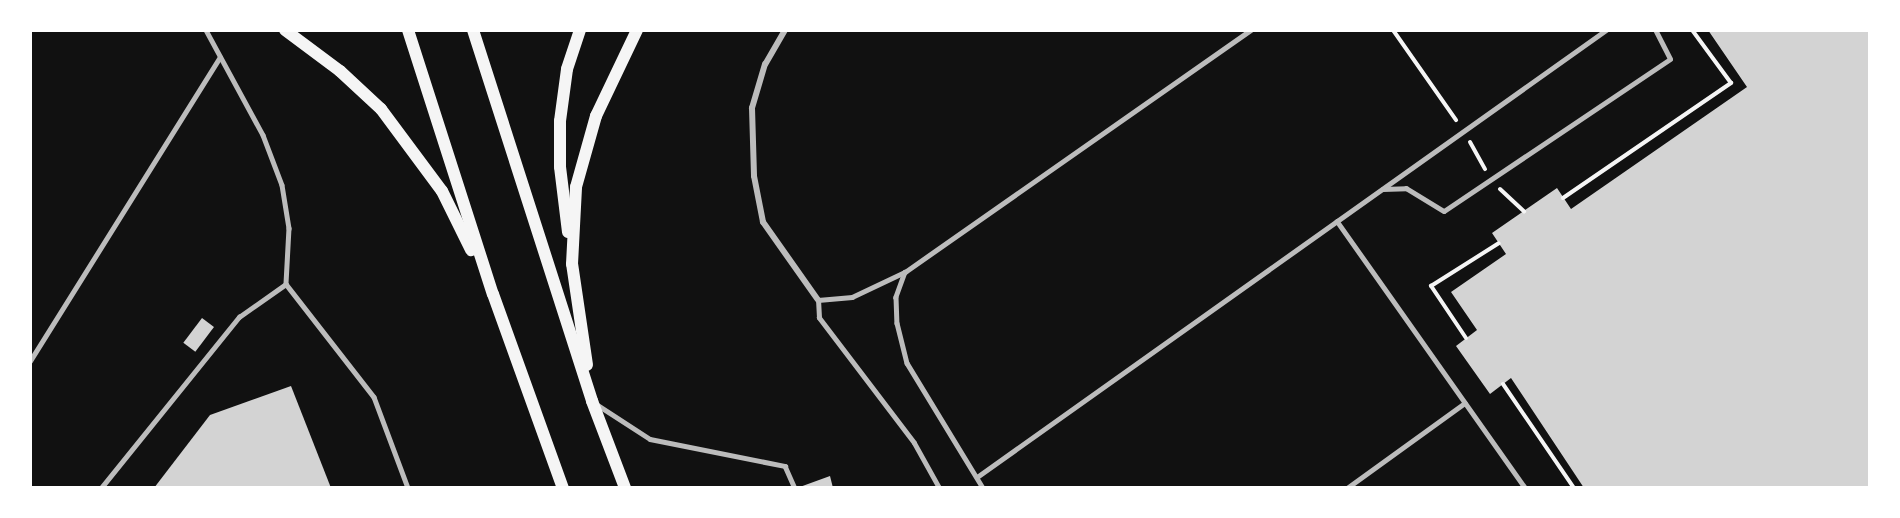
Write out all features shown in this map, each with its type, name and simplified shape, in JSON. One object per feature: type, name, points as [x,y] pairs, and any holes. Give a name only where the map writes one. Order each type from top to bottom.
[{"type":"main road","points":[[285,30],[340,71],[381,109],[415,152],[442,191],[493,294]]},
{"type":"main road","points":[[408,30],[493,294],[563,488]]},
{"type":"main road","points":[[473,30],[592,401],[625,488]]},
{"type":"main road","points":[[580,30],[567,69],[560,121],[560,167],[592,401]]},
{"type":"main road","points":[[572,264],[576,187],[590,136],[596,116],[637,30]]},
{"type":"street","points":[[785,30],[765,64],[752,108],[754,176],[764,222],[818,300]]},
{"type":"lane","points":[[206,30],[263,135],[282,185],[289,228],[286,284],[374,397],[408,488]]},
{"type":"lane","points":[[939,488],[914,443],[819,318],[818,300],[852,297],[905,272],[1251,30]]},
{"type":"lane","points":[[977,477],[1606,30]]},
{"type":"lane","points":[[1383,189],[1406,188],[1444,211],[1670,59],[1655,30]]},
{"type":"lane","points":[[30,361],[220,57]]},
{"type":"lane","points":[[1337,221],[1525,488]]},
{"type":"lane","points":[[905,272],[896,297],[897,323],[907,363],[983,488]]},
{"type":"lane","points":[[101,488],[239,317],[286,284]]},
{"type":"lane","points":[[592,401],[650,439],[785,466],[795,488]]},
{"type":"lane","points":[[1347,488],[1465,403]]},
{"type":"path","points":[[1563,198],[1731,83],[1692,30]]},
{"type":"path","points":[[1466,338],[1431,286],[1499,243]]},
{"type":"path","points":[[1503,384],[1574,488]]},
{"type":"building","points":[[1708,30],[1870,30],[1870,488],[1584,488],[1511,378],[1490,394],[1456,346],[1477,330],[1451,292],[1506,254],[1492,233],[1557,188],[1571,209],[1747,87]]},
{"type":"building","points":[[202,318],[214,327],[195,352],[183,343]]},
{"type":"building","points":[[291,386],[331,488],[154,488],[210,415]]},
{"type":"building","points":[[830,476],[833,488],[797,488]]}]
